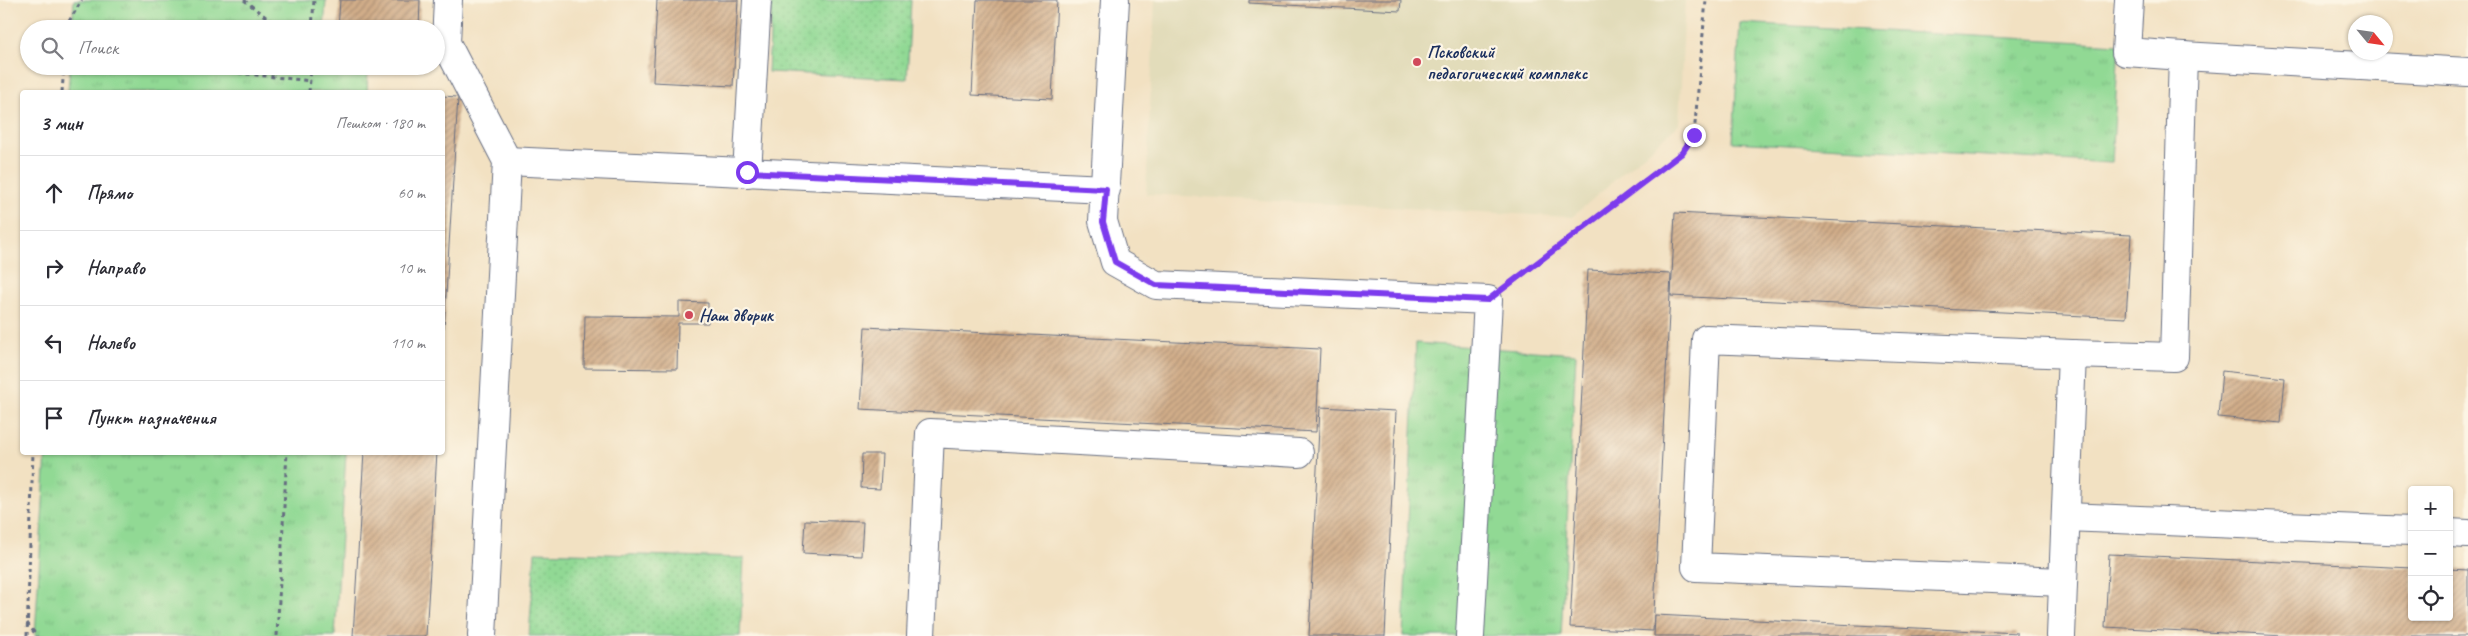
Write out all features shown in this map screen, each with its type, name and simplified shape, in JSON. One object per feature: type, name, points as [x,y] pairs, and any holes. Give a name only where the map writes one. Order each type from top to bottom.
[{"type":"lane","points":[[448,0],[446,43],[507,161],[482,636]]},
{"type":"lane","points":[[747,172],[756,0]]},
{"type":"lane","points":[[1114,0],[1103,222],[1115,262],[1156,285],[1488,300],[1470,636]]},
{"type":"lane","points":[[2129,0],[2126,52],[2468,72]]},
{"type":"lane","points":[[2063,582],[1696,567],[1706,339],[2174,357],[2183,56]]},
{"type":"lane","points":[[507,161],[1106,189]]},
{"type":"lane","points":[[2061,636],[2072,354]]},
{"type":"lane","points":[[921,636],[930,433],[1299,453]]},
{"type":"lane","points":[[2066,517],[2408,531]]},
{"type":"lane","points":[[2453,533],[2468,534]]},
{"type":"path","points":[[70,20],[82,0]]},
{"type":"path","points":[[244,0],[270,20]]},
{"type":"path","points":[[313,20],[314,0]]},
{"type":"path","points":[[1488,300],[1682,153],[1694,135],[1706,0]]},
{"type":"path","points":[[62,90],[63,75]]},
{"type":"path","points":[[257,75],[311,81]]},
{"type":"path","points":[[309,90],[311,75]]},
{"type":"path","points":[[27,636],[33,455]]},
{"type":"path","points":[[277,636],[287,455]]},
{"type":"path","points":[[26,622],[37,636]]},
{"type":"shaded area","name":"Псковский педагогический комплекс","points":[[1155,0],[1685,0],[1679,124],[1572,217],[1146,194]]},
{"type":"green space","points":[[74,0],[326,0],[325,20],[73,20]]},
{"type":"green space","points":[[772,0],[911,0],[907,79],[768,72]]},
{"type":"green space","points":[[1740,23],[2119,44],[2112,163],[1733,142]]},
{"type":"green space","points":[[69,75],[368,75],[367,90],[68,90]]},
{"type":"green space","points":[[1416,343],[1576,354],[1561,636],[1403,636]]},
{"type":"green space","points":[[46,455],[346,455],[335,636],[35,636]]},
{"type":"green space","points":[[535,552],[744,558],[740,636],[529,636]]},
{"type":"building","points":[[340,0],[420,0],[419,20],[339,20]]},
{"type":"building","points":[[657,0],[738,0],[733,86],[653,82]]},
{"type":"building","points":[[977,0],[1057,0],[1052,99],[972,95]]},
{"type":"building","points":[[1249,0],[1401,0],[1400,11],[1249,3]]},
{"type":"building","points":[[445,96],[458,97],[445,312]]},
{"type":"building","points":[[1675,213],[2131,235],[2126,318],[1671,296]]},
{"type":"building","points":[[1588,270],[1671,274],[1653,631],[1570,627]]},
{"type":"building","points":[[679,302],[708,303],[708,323],[678,323],[677,369],[584,368],[585,316],[679,317]]},
{"type":"building","points":[[865,327],[1320,349],[1316,432],[860,409]]},
{"type":"building","points":[[2222,371],[2285,378],[2281,423],[2218,417]]},
{"type":"building","points":[[1320,407],[1396,411],[1385,636],[1309,636]]},
{"type":"building","points":[[862,454],[882,454],[880,489],[861,488]]},
{"type":"building","points":[[364,455],[437,455],[426,636],[353,636]]},
{"type":"building","points":[[805,520],[863,522],[861,556],[803,553]]},
{"type":"building","points":[[2109,554],[2408,568],[2408,621],[2453,621],[2453,569],[2468,570],[2468,636],[2285,636],[2105,627]]},
{"type":"building","points":[[1655,615],[2017,633],[2017,636],[1654,636]]},
{"type":"place","name":"Псковский педагогический комплекс","points":[[1417,62]]},
{"type":"place","name":"Наш дворик","points":[[689,315]]},
{"type":"route","points":[[747,172],[1106,189],[1103,222],[1115,262],[1156,285],[1488,300],[1682,153],[1694,135]]}]
